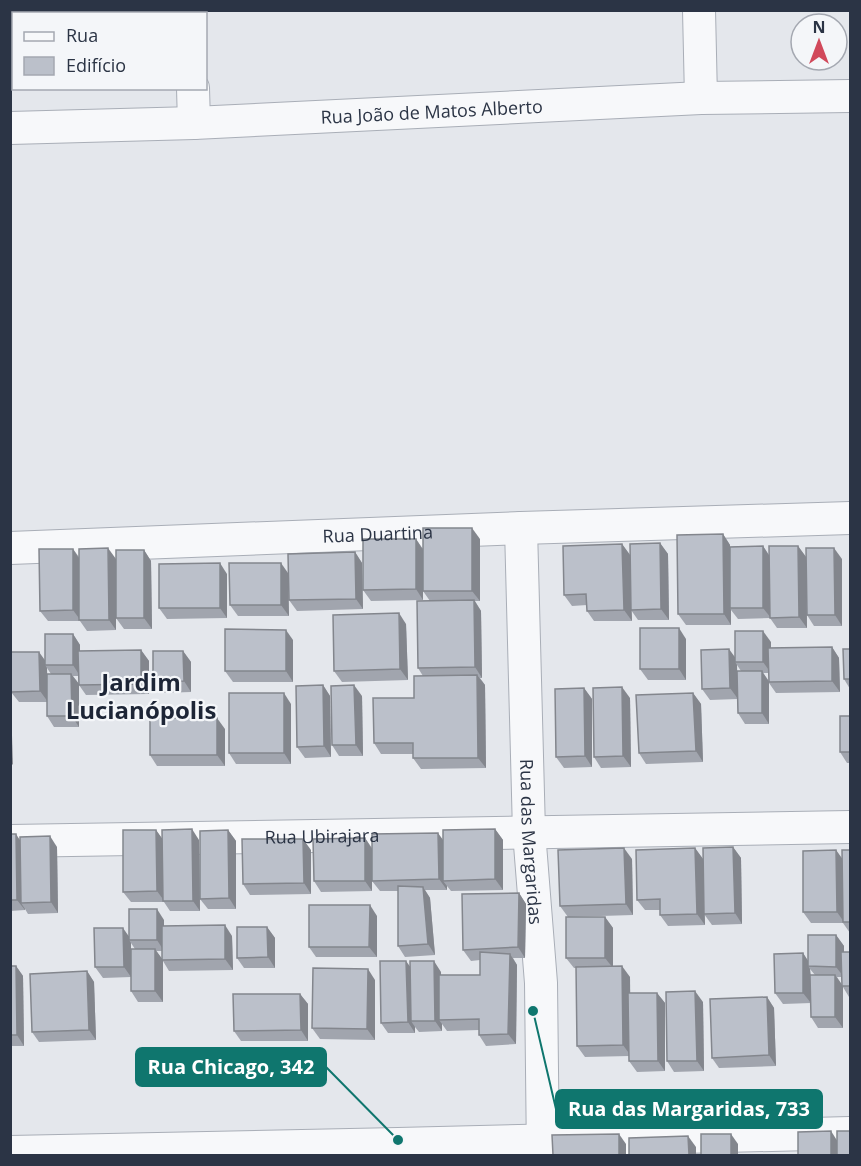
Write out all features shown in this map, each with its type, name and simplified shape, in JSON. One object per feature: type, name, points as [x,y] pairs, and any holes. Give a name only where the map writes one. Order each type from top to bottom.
[{"type":"street","points":[[699,10],[701,98]]},
{"type":"street","points":[[193,90],[194,123]]},
{"type":"street","name":"Rua João de Matos Alberto","points":[[10,128],[194,123],[701,98],[850,96]]},
{"type":"street","name":"Rua Duartina","points":[[10,548],[521,528],[850,519]]},
{"type":"street","name":"Rua das Margaridas","points":[[521,528],[529,832],[541,983],[543,1148]]},
{"type":"street","name":"Rua Ubirajara","points":[[10,841],[850,827]]},
{"type":"street","points":[[10,1152],[543,1148],[850,1133]]},
{"type":"building","points":[[423,528],[472,528],[472,591],[423,591]]},
{"type":"building","points":[[723,534],[724,614],[678,614],[677,535]]},
{"type":"building","points":[[363,539],[416,539],[416,589],[363,590]]},
{"type":"building","points":[[660,543],[661,609],[631,610],[630,544]]},
{"type":"building","points":[[622,544],[624,610],[587,611],[586,594],[564,595],[563,546]]},
{"type":"building","points":[[763,546],[763,608],[730,608],[730,547]]},
{"type":"building","points":[[769,546],[798,546],[799,617],[770,618]]},
{"type":"building","points":[[108,548],[109,620],[79,620],[79,549]]},
{"type":"building","points":[[806,548],[834,548],[835,615],[807,615]]},
{"type":"building","points":[[39,549],[73,549],[73,610],[40,611]]},
{"type":"building","points":[[116,550],[144,550],[144,618],[116,618]]},
{"type":"building","points":[[355,552],[356,599],[289,600],[288,554]]},
{"type":"building","points":[[220,563],[220,608],[159,608],[159,564]]},
{"type":"building","points":[[229,563],[281,563],[281,605],[230,605]]},
{"type":"building","points":[[474,600],[475,667],[418,668],[417,601]]},
{"type":"building","points":[[399,613],[400,669],[334,671],[333,615]]},
{"type":"building","points":[[640,628],[679,628],[679,669],[640,669]]},
{"type":"building","points":[[225,629],[286,630],[286,671],[225,671]]},
{"type":"building","points":[[735,631],[763,631],[763,662],[735,662]]},
{"type":"building","points":[[45,634],[73,634],[73,665],[45,665]]},
{"type":"building","points":[[832,647],[832,681],[769,682],[768,648]]},
{"type":"building","points":[[729,649],[730,688],[702,689],[701,650]]},
{"type":"building","points":[[843,649],[850,649],[850,679],[844,679]]},
{"type":"building","points":[[141,650],[141,684],[79,685],[78,651]]},
{"type":"building","points":[[153,651],[183,651],[184,681],[153,682]]},
{"type":"building","points":[[11,652],[39,652],[40,691],[11,692]]},
{"type":"building","points":[[737,671],[762,671],[762,713],[738,713]]},
{"type":"building","points":[[47,674],[71,674],[72,716],[47,716]]},
{"type":"building","points":[[477,675],[478,758],[413,758],[413,743],[374,743],[373,698],[414,698],[414,676]]},
{"type":"building","points":[[323,685],[324,746],[297,747],[296,686]]},
{"type":"building","points":[[354,685],[356,745],[332,745],[331,686]]},
{"type":"building","points":[[622,687],[623,756],[594,757],[593,688]]},
{"type":"building","points":[[584,688],[585,756],[556,757],[555,689]]},
{"type":"building","points":[[229,693],[284,693],[284,753],[229,753]]},
{"type":"building","points":[[693,693],[696,751],[639,753],[636,695]]},
{"type":"building","points":[[840,716],[850,716],[850,752],[840,752]]},
{"type":"building","points":[[150,718],[217,718],[217,755],[150,755]]},
{"type":"building","points":[[192,829],[193,901],[163,901],[162,830]]},
{"type":"building","points":[[495,829],[495,879],[443,881],[443,830]]},
{"type":"building","points":[[123,830],[156,830],[157,891],[123,892]]},
{"type":"building","points":[[228,830],[229,898],[200,899],[200,831]]},
{"type":"building","points":[[438,833],[439,879],[372,881],[372,834]]},
{"type":"building","points":[[10,834],[16,834],[17,900],[10,900]]},
{"type":"building","points":[[50,836],[51,902],[21,903],[20,837]]},
{"type":"building","points":[[365,838],[365,881],[314,881],[313,839]]},
{"type":"building","points":[[242,839],[303,839],[304,883],[243,884]]},
{"type":"building","points":[[733,847],[735,913],[704,914],[703,848]]},
{"type":"building","points":[[624,848],[626,904],[560,906],[558,850]]},
{"type":"building","points":[[695,848],[697,914],[660,915],[660,899],[637,900],[636,850]]},
{"type":"building","points":[[836,850],[837,912],[803,912],[803,851]]},
{"type":"building","points":[[842,850],[850,850],[850,922],[843,922]]},
{"type":"building","points":[[398,886],[423,887],[428,944],[398,946]]},
{"type":"building","points":[[519,893],[518,947],[463,950],[462,894]]},
{"type":"building","points":[[309,905],[370,905],[369,947],[309,947]]},
{"type":"building","points":[[129,909],[157,909],[157,940],[129,940]]},
{"type":"building","points":[[566,917],[605,917],[605,958],[566,958]]},
{"type":"building","points":[[225,925],[225,959],[162,960],[162,926]]},
{"type":"building","points":[[237,927],[267,927],[268,957],[237,958]]},
{"type":"building","points":[[94,928],[123,928],[124,967],[95,967]]},
{"type":"building","points":[[808,935],[836,935],[836,967],[808,966]]},
{"type":"building","points":[[131,949],[155,949],[155,991],[131,991]]},
{"type":"building","points":[[480,952],[510,954],[508,1034],[479,1035],[479,1019],[439,1020],[439,975],[480,975]]},
{"type":"building","points":[[841,952],[850,952],[850,986],[842,986]]},
{"type":"building","points":[[803,953],[803,993],[775,993],[774,954]]},
{"type":"building","points":[[380,961],[406,961],[408,1022],[381,1023]]},
{"type":"building","points":[[410,961],[434,961],[435,1021],[411,1021]]},
{"type":"building","points":[[10,966],[16,966],[17,1035],[10,1035]]},
{"type":"building","points":[[622,966],[623,1045],[577,1046],[576,967]]},
{"type":"building","points":[[313,968],[368,969],[367,1029],[312,1028]]},
{"type":"building","points":[[87,971],[89,1030],[32,1032],[30,974]]},
{"type":"building","points":[[810,975],[835,975],[835,1017],[811,1017]]},
{"type":"building","points":[[695,991],[697,1061],[667,1061],[666,992]]},
{"type":"building","points":[[628,993],[657,993],[658,1061],[629,1061]]},
{"type":"building","points":[[233,994],[300,994],[301,1030],[234,1031]]},
{"type":"building","points":[[767,997],[769,1055],[712,1058],[710,999]]},
{"type":"building","points":[[831,1131],[831,1155],[798,1155],[798,1132]]},
{"type":"building","points":[[837,1131],[850,1131],[850,1155],[837,1155]]},
{"type":"building","points":[[619,1134],[619,1155],[553,1155],[552,1135]]},
{"type":"building","points":[[701,1134],[731,1134],[731,1155],[701,1155]]},
{"type":"building","points":[[688,1136],[689,1155],[629,1155],[629,1138]]},
{"type":"place","name":"Rua das Margaridas, 733","points":[[533,1011]]},
{"type":"place","name":"Rua Chicago, 342","points":[[398,1140]]},
{"type":"district","name":"Jardim Lucianópolis","points":[[141,695]]}]
